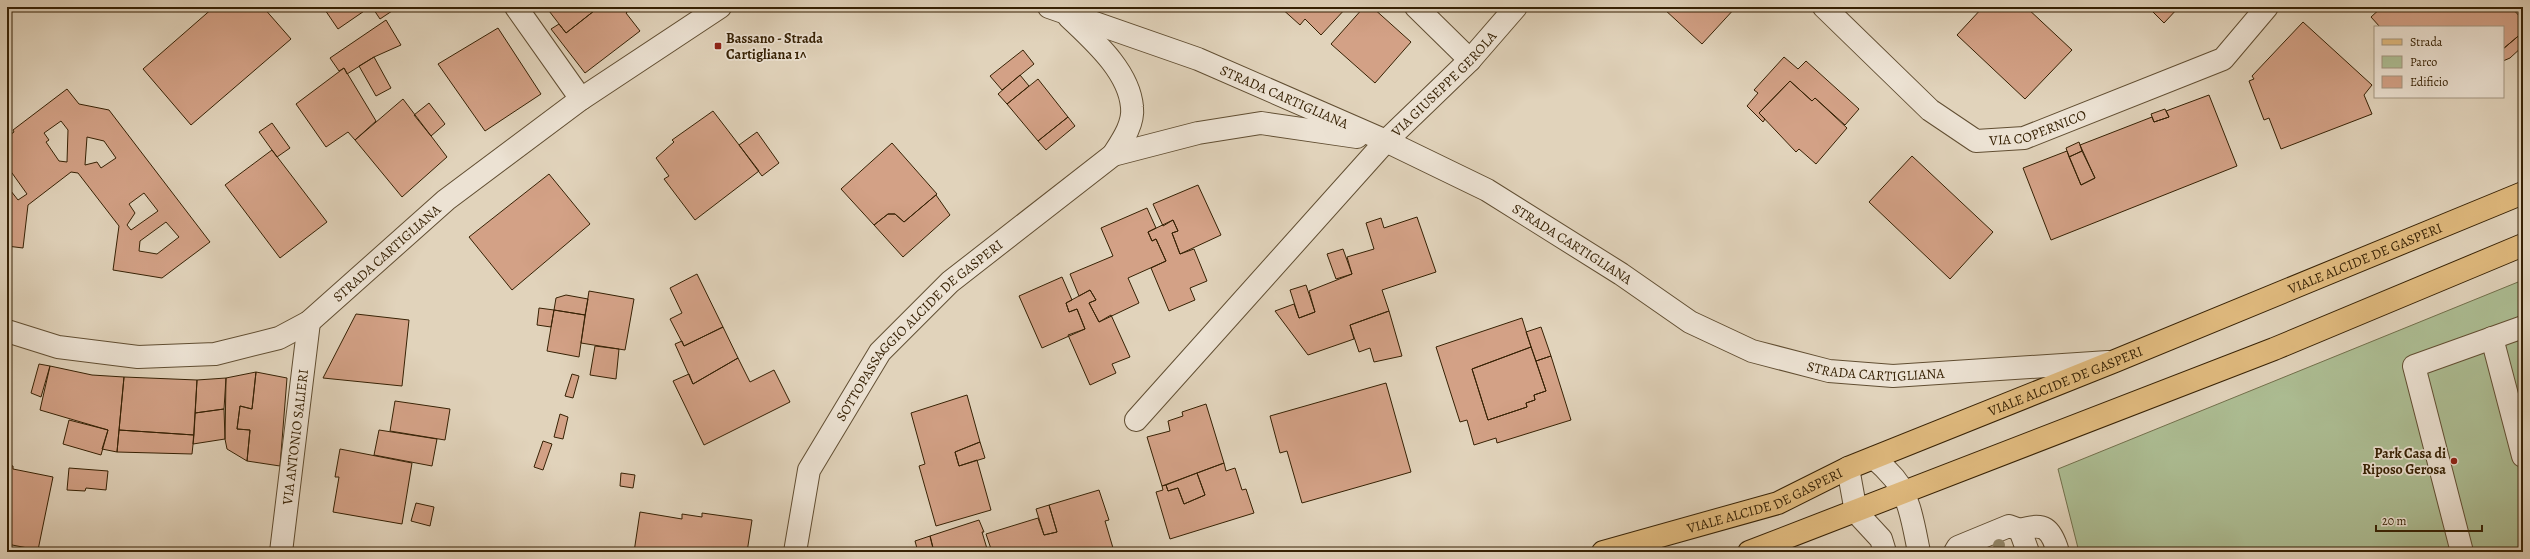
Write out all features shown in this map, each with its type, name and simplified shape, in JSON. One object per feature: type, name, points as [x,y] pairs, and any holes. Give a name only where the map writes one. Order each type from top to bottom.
[{"type":"main road","name":"VIALE ALCIDE DE GASPERI","points":[[1603,552],[1778,503],[1848,468],[2115,362],[2523,193]]},
{"type":"main road","points":[[1749,552],[1903,494],[2274,349],[2523,245]]},
{"type":"street","points":[[516,7],[581,99]]},
{"type":"street","name":"STRADA CARTIGLIANA","points":[[7,331],[58,347],[138,357],[215,354],[279,338],[309,322],[446,200],[581,99],[720,7]]},
{"type":"street","points":[[1416,7],[1470,60]]},
{"type":"street","name":"VIA GIUSEPPE GEROLA","points":[[1136,420],[1386,141],[1470,60],[1516,7]]},
{"type":"street","name":"VIA COPERNICO","points":[[1824,7],[1930,110],[1976,141],[2024,138],[2223,59],[2267,7]]},
{"type":"street","name":"STRADA CARTIGLIANA","points":[[1056,10],[1198,59],[1386,141],[1487,190],[1621,274],[1690,322],[1752,351],[1829,371],[1893,376],[2115,362]]},
{"type":"street","name":"SOTTOPASSAGGIO ALCIDE DE GASPERI","points":[[795,552],[809,470],[880,352],[950,282],[1113,155],[1127,133],[1133,107],[1122,78],[1101,47],[1056,10]]},
{"type":"street","name":"SOTTOPASSAGGIO ALCIDE DE GASPERI","points":[[1113,155],[1198,133],[1261,123],[1386,141]]},
{"type":"street","name":"VIA ANTONIO SALIERI","points":[[281,552],[309,322]]},
{"type":"street","points":[[2462,552],[2414,366],[2523,327]]},
{"type":"street","points":[[2492,338],[2523,456]]},
{"type":"street","points":[[1874,458],[1895,478],[1903,494],[1914,525],[1919,552]]},
{"type":"street","points":[[1848,468],[1856,512],[1881,540],[1885,552]]},
{"type":"street","points":[[1955,552],[1958,547],[2009,526],[2020,530],[2039,526],[2048,530],[2058,552]]},
{"type":"street","points":[[2020,530],[2028,552]]},
{"type":"green space","points":[[2523,280],[2523,552],[2079,552],[2058,469]]},
{"type":"building","points":[[214,7],[263,7],[291,39],[191,125],[143,69]]},
{"type":"building","points":[[323,7],[370,7],[338,29]]},
{"type":"building","points":[[372,7],[398,7],[380,19]]},
{"type":"building","points":[[546,7],[599,7],[566,33]]},
{"type":"building","points":[[599,7],[633,7],[626,13],[640,31],[585,73],[551,29],[559,24],[566,33]]},
{"type":"building","points":[[1280,7],[1347,7],[1321,35],[1305,19],[1300,25]]},
{"type":"building","points":[[1364,7],[1372,7],[1411,42],[1375,83],[1331,44]]},
{"type":"building","points":[[1666,7],[1736,7],[1702,44],[1664,9]]},
{"type":"building","points":[[1983,7],[2026,7],[2072,50],[2025,99],[1957,35]]},
{"type":"building","points":[[2148,7],[2179,7],[2164,23]]},
{"type":"building","points":[[2382,7],[2511,7],[2523,20],[2523,32],[2504,48],[2504,26],[2379,26],[2371,17]]},
{"type":"building","points":[[386,20],[401,45],[374,57],[347,74],[344,68],[339,71],[330,58]]},
{"type":"building","points":[[2303,22],[2372,85],[2364,95],[2372,114],[2281,149],[2269,118],[2264,120],[2249,81],[2254,79],[2252,76]]},
{"type":"building","points":[[498,28],[541,94],[485,131],[438,64]]},
{"type":"building","points":[[2523,32],[2523,46],[2510,58],[2504,61],[2504,48]]},
{"type":"building","points":[[1023,50],[1034,64],[1002,90],[990,76]]},
{"type":"building","points":[[374,57],[391,88],[376,96],[359,66]]},
{"type":"building","points":[[1784,57],[1798,69],[1806,61],[1859,109],[1845,125],[1815,98],[1812,101],[1790,81],[1759,113],[1765,119],[1763,122],[1747,106],[1758,93],[1754,90]]},
{"type":"building","points":[[344,68],[376,121],[355,140],[348,132],[326,147],[296,104]]},
{"type":"building","points":[[1020,75],[1029,86],[1007,104],[998,94]]},
{"type":"building","points":[[1038,79],[1068,117],[1038,141],[1007,104]]},
{"type":"building","points":[[1790,81],[1812,101],[1815,98],[1847,128],[1816,164],[1799,149],[1796,152],[1759,113]]},
{"type":"building","points":[[67,89],[79,104],[109,110],[210,242],[162,278],[113,270],[119,226],[78,173],[71,172],[28,205],[23,248],[7,246],[7,186],[18,200],[27,194],[7,166],[7,137],[14,132],[13,130]],"holes":[[[61,121],[68,130],[67,162],[59,161],[46,142],[49,140],[44,133]],[[87,137],[104,141],[116,158],[101,168],[97,162],[85,165]],[[144,193],[158,211],[131,230],[127,225],[135,213],[129,204]],[[166,222],[179,237],[157,254],[139,251],[140,241]]]},
{"type":"building","points":[[2209,95],[2237,166],[2051,240],[2023,168],[2067,151],[2081,185],[2095,178],[2080,145],[2152,117],[2154,122],[2169,117],[2166,111]]},
{"type":"building","points":[[403,99],[447,157],[402,197],[355,140]]},
{"type":"building","points":[[429,103],[445,124],[431,136],[414,115]]},
{"type":"building","points":[[2165,109],[2169,117],[2154,122],[2151,114]]},
{"type":"building","points":[[713,111],[759,171],[695,220],[664,179],[669,176],[656,158],[674,142],[672,140]]},
{"type":"building","points":[[1068,117],[1075,126],[1046,150],[1038,141]]},
{"type":"building","points":[[272,123],[290,148],[277,157],[259,132]]},
{"type":"building","points":[[757,132],[779,163],[762,176],[739,145]]},
{"type":"building","points":[[2079,142],[2082,151],[2069,157],[2066,148]]},
{"type":"building","points":[[892,143],[937,194],[904,222],[895,214],[888,214],[874,225],[841,189]]},
{"type":"building","points":[[272,150],[327,222],[280,258],[225,185]]},
{"type":"building","points":[[2082,151],[2095,178],[2081,185],[2069,157]]},
{"type":"building","points":[[1912,156],[1993,232],[1950,279],[1869,202]]},
{"type":"building","points":[[549,174],[590,224],[512,290],[469,237]]},
{"type":"building","points":[[1198,185],[1221,235],[1180,254],[1172,233],[1178,231],[1173,220],[1163,226],[1153,204]]},
{"type":"building","points":[[936,195],[950,215],[903,257],[874,225],[888,214],[895,214],[904,222]]},
{"type":"building","points":[[1147,208],[1156,228],[1148,232],[1152,241],[1156,239],[1166,261],[1128,278],[1139,303],[1099,322],[1089,303],[1096,300],[1090,290],[1079,296],[1070,274],[1113,256],[1101,228]]},
{"type":"building","points":[[1417,217],[1436,272],[1382,290],[1389,311],[1350,325],[1354,339],[1308,355],[1275,311],[1294,304],[1299,318],[1315,312],[1309,291],[1352,274],[1347,257],[1374,249],[1366,223],[1381,218],[1384,228]]},
{"type":"building","points":[[1173,220],[1178,231],[1172,233],[1180,254],[1194,249],[1207,281],[1190,288],[1195,300],[1169,311],[1151,268],[1166,261],[1156,239],[1152,241],[1148,232]]},
{"type":"building","points":[[1343,249],[1352,274],[1336,279],[1327,254]]},
{"type":"building","points":[[697,274],[723,327],[684,346],[670,319],[682,313],[670,288]]},
{"type":"building","points":[[1062,277],[1072,300],[1066,303],[1069,312],[1077,309],[1085,329],[1042,348],[1019,296]]},
{"type":"building","points":[[1306,285],[1315,312],[1299,318],[1290,290]]},
{"type":"building","points":[[1090,290],[1096,300],[1089,303],[1099,322],[1111,315],[1130,357],[1112,364],[1116,373],[1090,385],[1068,335],[1085,329],[1077,309],[1069,312],[1066,303]]},
{"type":"building","points":[[589,291],[634,299],[625,350],[581,343]]},
{"type":"building","points":[[566,295],[588,299],[585,315],[554,310],[556,298]]},
{"type":"building","points":[[539,308],[554,310],[551,327],[537,325]]},
{"type":"building","points":[[554,310],[585,315],[579,357],[547,351]]},
{"type":"building","points":[[1389,311],[1402,356],[1374,362],[1370,348],[1359,352],[1350,325]]},
{"type":"building","points":[[356,314],[409,320],[402,386],[323,378]]},
{"type":"building","points":[[1522,318],[1531,347],[1472,369],[1488,420],[1527,407],[1526,403],[1535,400],[1534,395],[1546,391],[1536,361],[1551,356],[1571,420],[1497,443],[1496,438],[1474,445],[1467,420],[1460,422],[1436,347]]},
{"type":"building","points":[[723,327],[738,358],[693,384],[675,344],[682,341],[684,346]]},
{"type":"building","points":[[1541,327],[1551,356],[1536,361],[1526,332]]},
{"type":"building","points":[[595,346],[619,349],[616,379],[590,375]]},
{"type":"building","points":[[1531,347],[1546,391],[1534,395],[1535,400],[1526,403],[1527,407],[1488,420],[1472,369]]},
{"type":"building","points":[[738,358],[750,382],[774,370],[790,402],[704,445],[673,381],[689,374],[693,384]]},
{"type":"building","points":[[39,364],[50,366],[41,397],[31,393]]},
{"type":"building","points":[[50,366],[92,375],[124,377],[117,452],[102,449],[108,430],[40,410]]},
{"type":"building","points":[[256,372],[252,409],[240,406],[237,429],[250,430],[247,461],[227,449],[225,439],[226,378]]},
{"type":"building","points":[[256,372],[287,378],[280,466],[247,461],[250,430],[237,429],[240,406],[252,409]]},
{"type":"building","points":[[572,374],[579,376],[573,398],[565,396]]},
{"type":"building","points":[[124,377],[197,380],[194,435],[119,430]]},
{"type":"building","points":[[226,378],[224,409],[195,413],[197,380]]},
{"type":"building","points":[[1386,383],[1411,472],[1302,503],[1287,451],[1280,453],[1270,416]]},
{"type":"building","points":[[967,395],[980,442],[955,452],[959,466],[977,460],[991,510],[936,526],[919,466],[925,464],[911,413]]},
{"type":"building","points":[[395,401],[450,409],[445,440],[390,431]]},
{"type":"building","points":[[1206,404],[1224,463],[1162,486],[1147,437],[1170,431],[1168,421],[1183,416],[1182,412]]},
{"type":"building","points":[[224,409],[225,439],[193,444],[195,413]]},
{"type":"building","points":[[560,414],[568,417],[563,439],[554,437]]},
{"type":"building","points":[[69,420],[108,430],[101,455],[63,444]]},
{"type":"building","points":[[119,430],[194,435],[192,454],[117,452]]},
{"type":"building","points":[[379,430],[437,439],[432,466],[374,455]]},
{"type":"building","points":[[543,441],[552,444],[543,470],[534,467]]},
{"type":"building","points":[[980,442],[985,458],[959,466],[955,452]]},
{"type":"building","points":[[340,449],[412,463],[402,524],[333,512],[339,477],[335,477]]},
{"type":"building","points":[[1224,463],[1226,471],[1235,468],[1242,490],[1246,489],[1254,513],[1170,539],[1156,492],[1163,490],[1162,486],[1166,485],[1168,491],[1178,488],[1184,504],[1205,495],[1197,473]]},
{"type":"building","points":[[7,465],[13,466],[13,469],[53,477],[38,550],[7,544]]},
{"type":"building","points":[[69,468],[108,471],[106,490],[86,488],[85,491],[67,490]]},
{"type":"building","points":[[621,473],[635,475],[633,488],[620,486]]},
{"type":"building","points":[[1197,473],[1205,495],[1184,504],[1178,488],[1168,491],[1166,485]]},
{"type":"building","points":[[1099,490],[1109,520],[1105,521],[1113,548],[1099,552],[992,552],[986,534],[1038,518],[1044,535],[1057,532],[1049,505]]},
{"type":"building","points":[[416,503],[434,507],[430,526],[411,521]]},
{"type":"building","points":[[1049,505],[1057,532],[1044,535],[1036,509]]},
{"type":"building","points":[[640,512],[682,519],[682,514],[702,517],[702,513],[752,520],[747,552],[634,552]]},
{"type":"building","points":[[979,520],[984,532],[982,532],[988,552],[934,552],[930,536]]},
{"type":"building","points":[[930,536],[934,552],[918,552],[915,541]]},
{"type":"place","name":"Bassano - Strada Cartigliana 1^","points":[[718,46]]},
{"type":"place","name":"Park Casa di Riposo Gerosa","points":[[2454,461]]}]
